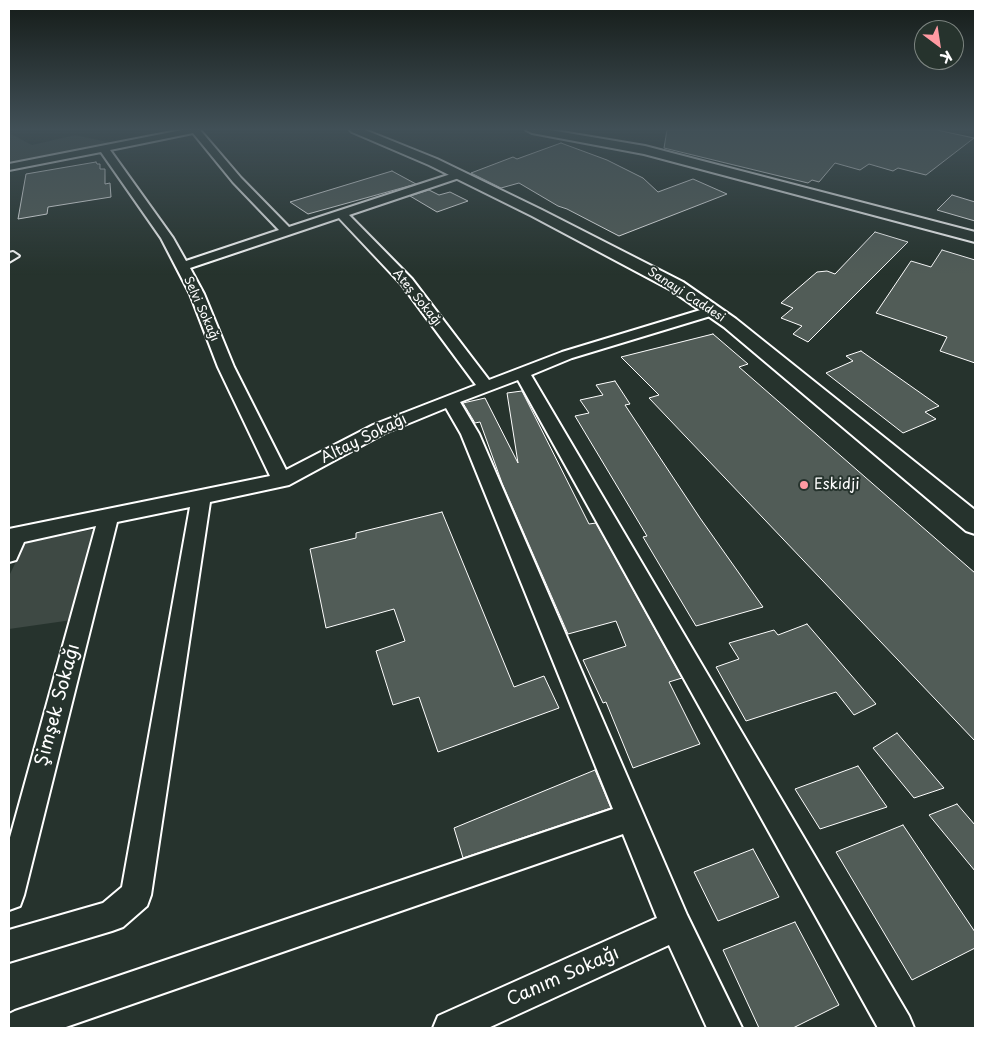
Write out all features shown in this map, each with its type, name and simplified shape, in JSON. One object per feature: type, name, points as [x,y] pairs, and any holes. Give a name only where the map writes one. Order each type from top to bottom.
[{"type":"main road","name":"Sanayi Caddesi","points":[[465,178],[622,256],[677,286],[712,310],[799,379],[975,524]]},
{"type":"main road","points":[[754,178],[975,238]]},
{"type":"street","name":"Selvi Sokağı","points":[[125,178],[167,238],[197,294],[226,367],[282,480]]},
{"type":"street","points":[[236,178],[287,231]]},
{"type":"street","points":[[182,266],[448,178]]},
{"type":"street","name":"Ateş Sokağı","points":[[341,213],[407,282],[486,388]]},
{"type":"street","name":"Altay Sokağı","points":[[13,536],[282,480],[379,429],[450,400],[486,388],[567,355],[712,310]]},
{"type":"street","points":[[522,373],[896,1028]]},
{"type":"street","points":[[450,400],[470,434],[676,926],[724,1028]]},
{"type":"street","points":[[9,946],[112,916],[136,895],[201,497]]},
{"type":"street","name":"Şimşek Sokağı","points":[[9,895],[109,516]]},
{"type":"street","points":[[9,554],[13,536]]},
{"type":"street","points":[[15,1028],[630,817]]},
{"type":"street","name":"Canım Sokağı","points":[[450,1028],[676,926]]},
{"type":"shaded area","points":[[100,528],[72,620],[9,629],[9,576],[25,543]]},
{"type":"building","points":[[25,178],[105,178],[105,184],[110,183],[111,197],[48,207],[47,214],[18,219]]},
{"type":"building","points":[[368,178],[406,178],[416,184],[308,214],[290,202]]},
{"type":"building","points":[[482,178],[643,178],[658,192],[693,179],[727,194],[619,236],[558,206],[519,183],[501,188]]},
{"type":"building","points":[[789,178],[822,178],[819,182],[812,180],[808,183]]},
{"type":"building","points":[[429,190],[439,195],[450,192],[468,201],[437,212],[410,196]]},
{"type":"building","points":[[952,195],[975,202],[975,221],[937,210]]},
{"type":"building","points":[[875,232],[908,242],[808,342],[793,334],[802,326],[781,318],[793,308],[781,303],[817,272],[827,271],[835,274]]},
{"type":"building","points":[[942,250],[975,260],[975,363],[940,351],[947,337],[876,313],[911,261],[931,267]]},
{"type":"building","name":"Eskidji","points":[[713,334],[748,364],[739,367],[975,573],[975,741],[649,398],[659,395],[621,357]]},
{"type":"building","points":[[861,351],[939,406],[925,412],[936,419],[903,433],[826,373],[853,361],[846,356]]},
{"type":"building","points":[[615,381],[630,404],[625,405],[700,518],[763,607],[696,626],[643,537],[647,536],[575,416],[589,413],[580,400],[603,395],[596,385]]},
{"type":"building","points":[[522,391],[589,524],[596,523],[682,678],[669,682],[700,744],[633,768],[606,702],[603,703],[583,660],[626,646],[616,621],[568,634],[502,483],[480,422],[475,423],[463,403],[485,398],[518,463],[507,393]]},
{"type":"building","points":[[442,512],[514,687],[544,676],[559,708],[438,752],[419,697],[393,705],[376,651],[405,641],[394,609],[326,628],[310,549],[356,538],[356,533]]},
{"type":"building","points":[[807,624],[876,704],[854,715],[836,692],[746,721],[716,667],[739,659],[729,643],[774,630],[778,635]]},
{"type":"building","points":[[897,733],[944,788],[914,798],[873,748]]},
{"type":"building","points":[[858,766],[887,807],[820,829],[795,789]]},
{"type":"building","points":[[595,770],[611,808],[463,858],[454,828]]},
{"type":"building","points":[[957,804],[975,825],[975,871],[929,815]]},
{"type":"building","points":[[903,825],[975,932],[975,948],[912,980],[836,852]]},
{"type":"building","points":[[753,849],[779,897],[718,921],[694,872]]},
{"type":"building","points":[[795,922],[839,1005],[793,1028],[759,1028],[723,950]]},
{"type":"place","name":"Eskidji","points":[[804,485]]}]
